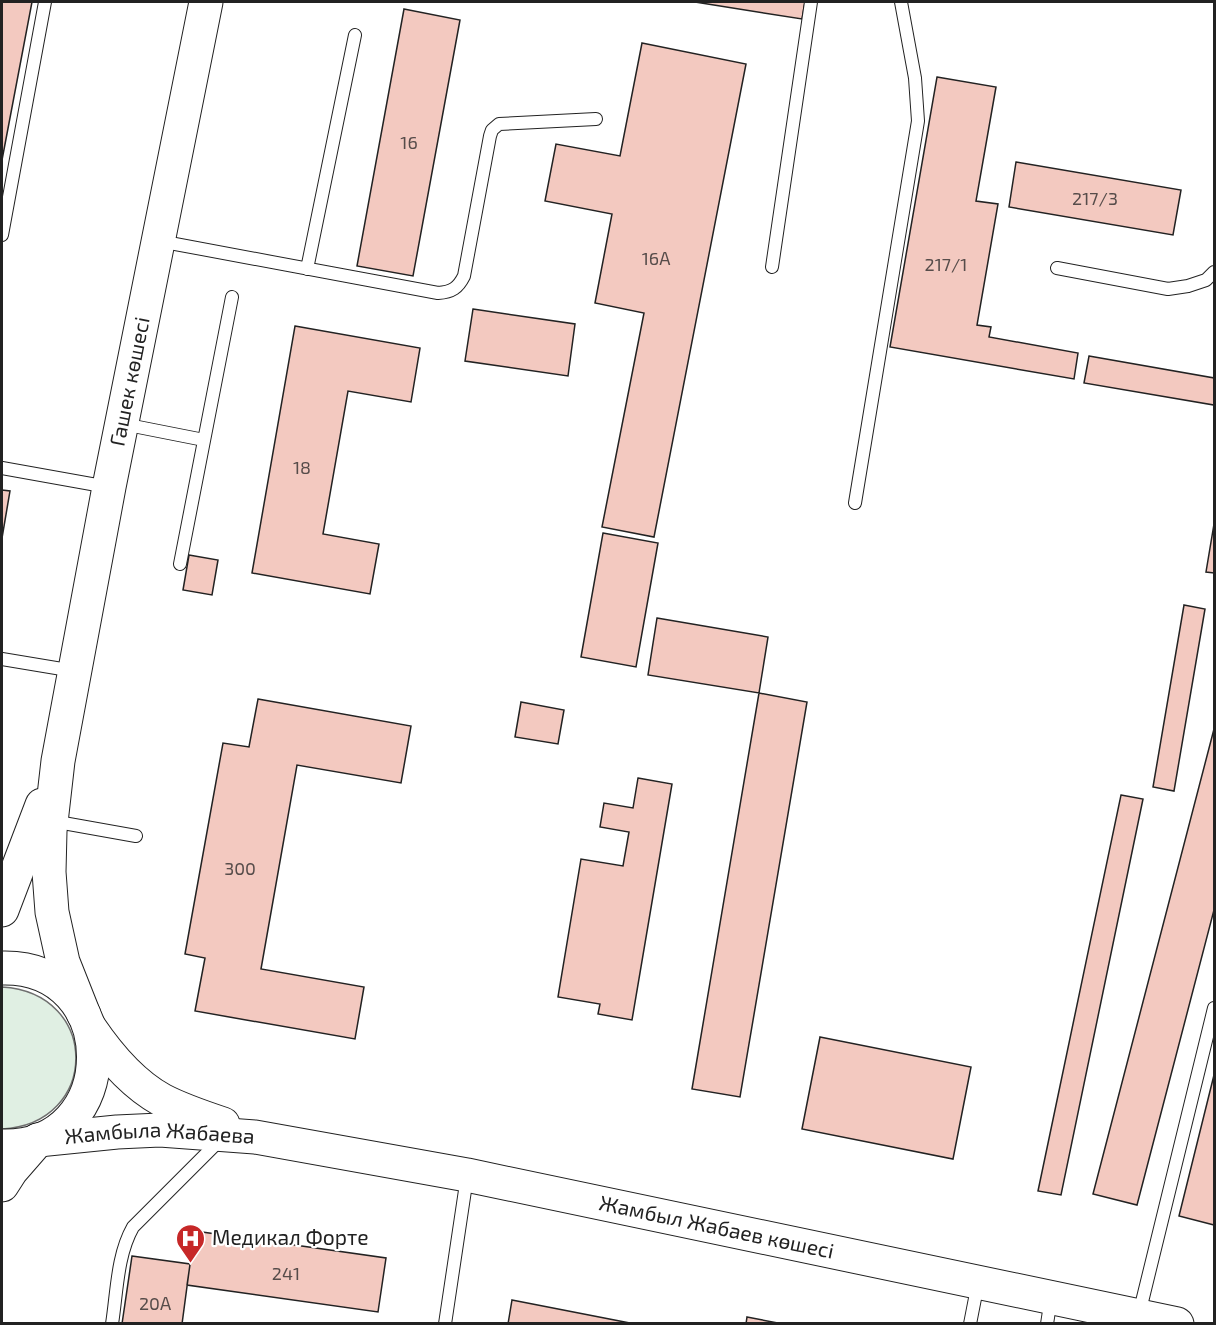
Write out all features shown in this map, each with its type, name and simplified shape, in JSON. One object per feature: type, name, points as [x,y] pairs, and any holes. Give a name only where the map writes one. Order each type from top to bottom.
[{"type":"main road","name":"Гашек көшесі","points":[[87,1021],[63,962],[52,912],[49,872],[51,821],[58,761],[121,424],[206,2]]},
{"type":"main road","name":"Гашек көшесі","points":[[2,910],[58,761]]},
{"type":"main road","points":[[2,968],[26,970],[50,980],[69,995],[87,1021],[95,1058],[92,1079],[86,1095],[78,1109],[64,1125],[38,1140],[22,1145],[2,1146]]},
{"type":"main road","name":"Жамбыла Жабаева","points":[[87,1021],[103,1047],[125,1071],[161,1099],[241,1136]]},
{"type":"main road","name":"Жамбыла Жабаева","points":[[38,1140],[117,1132],[160,1131],[241,1136]]},
{"type":"main road","name":"Жамбыл Жабаев көшесі","points":[[241,1136],[467,1175],[978,1282],[1049,1310],[1154,1320]]},
{"type":"main road","points":[[2,1185],[38,1140]]},
{"type":"lane","points":[[2,235],[45,2]]},
{"type":"lane","points":[[772,267],[811,2]]},
{"type":"lane","points":[[855,503],[918,121],[915,78],[901,2]]},
{"type":"lane","points":[[307,269],[355,35]]},
{"type":"lane","points":[[158,241],[438,293],[455,290],[464,276],[492,130],[499,124],[597,119]]},
{"type":"lane","points":[[1057,268],[1168,289],[1206,280],[1215,272]]},
{"type":"lane","points":[[180,564],[232,297]]},
{"type":"lane","points":[[121,424],[204,440]]},
{"type":"lane","points":[[2,468],[109,487]]},
{"type":"lane","points":[[2,659],[75,671]]},
{"type":"lane","points":[[51,821],[136,836]]},
{"type":"lane","points":[[1154,1320],[1215,1008]]},
{"type":"lane","points":[[111,1323],[126,1239],[133,1227],[241,1136]]},
{"type":"lane","points":[[445,1323],[467,1175]]},
{"type":"lane","points":[[970,1323],[978,1282]]},
{"type":"green space","points":[[2,987],[34,995],[58,1011],[71,1033],[76,1058],[71,1083],[57,1106],[34,1122],[2,1129]]},
{"type":"building","points":[[2,2],[32,2],[2,160]]},
{"type":"building","points":[[695,2],[805,2],[802,19]]},
{"type":"building","points":[[404,9],[460,20],[413,276],[357,266]]},
{"type":"building","points":[[642,43],[746,64],[654,537],[602,527],[644,313],[595,303],[612,214],[545,201],[556,144],[620,156]]},
{"type":"building","points":[[937,77],[996,87],[976,201],[998,204],[977,325],[991,327],[989,337],[1078,353],[1074,379],[890,347]]},
{"type":"building","points":[[1016,162],[1181,190],[1173,235],[1009,207]]},
{"type":"building","points":[[473,309],[575,324],[568,376],[465,361]]},
{"type":"building","points":[[295,326],[420,348],[411,402],[348,391],[323,534],[379,544],[370,594],[252,573]]},
{"type":"building","points":[[1089,356],[1214,378],[1214,405],[1084,383]]},
{"type":"building","points":[[2,490],[10,491],[2,538]]},
{"type":"building","points":[[1214,524],[1214,573],[1206,572]]},
{"type":"building","points":[[603,533],[658,543],[636,667],[581,657]]},
{"type":"building","points":[[189,555],[218,560],[212,595],[183,590]]},
{"type":"building","points":[[1184,605],[1205,609],[1174,791],[1153,787]]},
{"type":"building","points":[[657,618],[768,637],[759,693],[648,675]]},
{"type":"building","points":[[759,693],[807,702],[740,1097],[692,1089]]},
{"type":"building","points":[[258,699],[411,726],[401,783],[297,765],[261,969],[364,987],[355,1039],[195,1011],[205,958],[185,954],[223,743],[249,747]]},
{"type":"building","points":[[521,702],[564,710],[558,744],[515,737]]},
{"type":"building","points":[[1214,729],[1214,910],[1137,1205],[1093,1194]]},
{"type":"building","points":[[638,778],[672,784],[632,1020],[598,1014],[600,1004],[558,997],[581,859],[623,866],[629,832],[600,827],[604,803],[633,808]]},
{"type":"building","points":[[1121,795],[1143,799],[1061,1195],[1038,1191]]},
{"type":"building","points":[[820,1037],[971,1067],[953,1159],[802,1129]]},
{"type":"building","points":[[1214,1075],[1214,1225],[1179,1216]]},
{"type":"building","points":[[195,1231],[386,1258],[378,1312],[187,1285]]},
{"type":"building","points":[[132,1256],[190,1264],[182,1324],[122,1324]]},
{"type":"building","points":[[512,1300],[635,1324],[508,1324]]},
{"type":"building","points":[[747,1317],[783,1324],[746,1324]]},
{"type":"place","name":"Медикал Форте","points":[[191,1264]]}]
